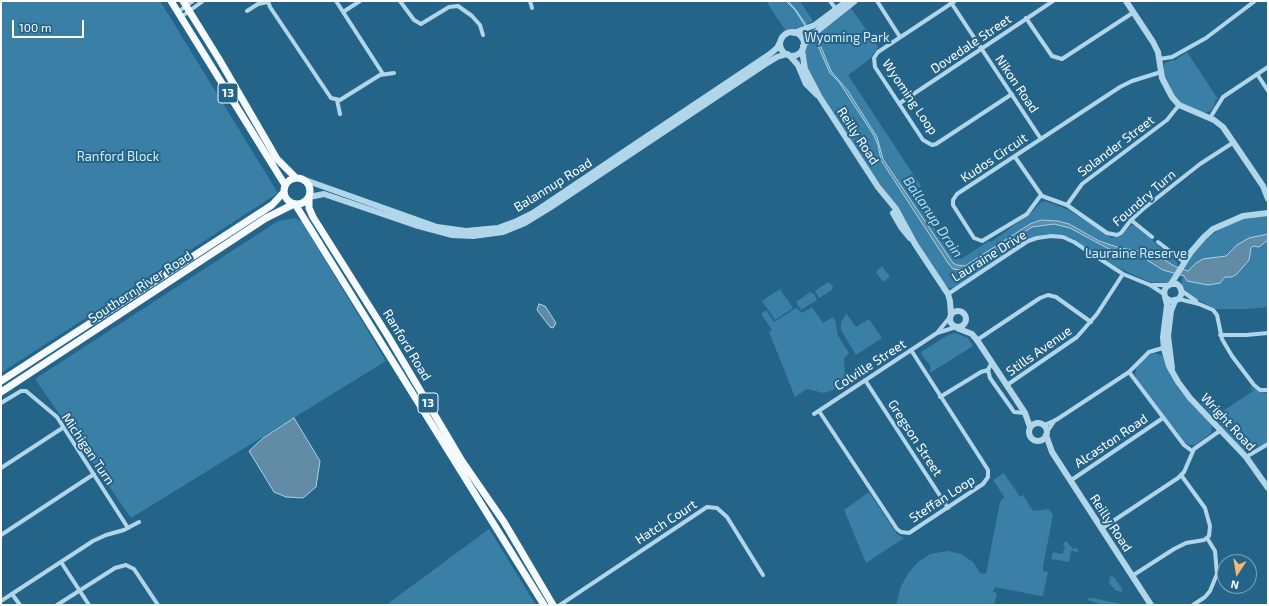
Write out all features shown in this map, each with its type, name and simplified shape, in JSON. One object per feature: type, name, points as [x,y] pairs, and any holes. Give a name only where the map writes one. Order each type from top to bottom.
[{"type":"main road","name":"13","points":[[171,1],[284,189],[286,199],[294,204]]},
{"type":"main road","name":"13","points":[[186,6],[219,59],[277,159],[295,177],[305,180],[310,187],[309,198]]},
{"type":"main road","points":[[284,189],[289,180],[295,177]]},
{"type":"main road","name":"Southern River Road","points":[[1,381],[272,205],[284,189]]},
{"type":"main road","points":[[294,204],[303,203],[309,198]]},
{"type":"main road","name":"Ranford Road","points":[[309,198],[309,208],[313,217],[388,336],[462,461],[504,522],[553,605]]},
{"type":"main road","name":"Southern River Road","points":[[1,392],[266,218],[294,204]]},
{"type":"main road","name":"Ranford Road","points":[[294,204],[544,605]]},
{"type":"street","points":[[179,15],[186,6],[193,1]]},
{"type":"street","points":[[186,6],[203,1]]},
{"type":"street","points":[[247,11],[258,4],[268,1],[270,7],[329,96],[337,100],[342,99],[382,74],[394,73]]},
{"type":"street","points":[[336,1],[382,74]]},
{"type":"street","points":[[343,12],[360,1]]},
{"type":"street","points":[[400,1],[414,20],[421,24],[449,7],[458,6],[472,16],[480,25],[483,35]]},
{"type":"street","points":[[530,1],[532,8]]},
{"type":"street","points":[[830,1],[836,9]]},
{"type":"street","points":[[847,1],[811,27],[786,34],[781,40],[782,50],[788,55],[797,54],[811,36],[855,1]]},
{"type":"street","points":[[877,1],[900,37]]},
{"type":"street","name":"Dovedale Street","points":[[900,103],[1053,1]]},
{"type":"street","points":[[1126,1],[1153,42],[1168,91],[1179,105],[1210,118],[1223,127],[1263,186],[1268,199]]},
{"type":"street","points":[[1159,59],[1172,56],[1206,38],[1256,1]]},
{"type":"street","name":"Wyoming Loop","points":[[952,2],[878,52],[874,61],[875,67],[923,140],[932,145],[936,144],[1012,94]]},
{"type":"street","name":"Nikon Road","points":[[952,2],[1041,139]]},
{"type":"street","points":[[1026,18],[1052,56],[1062,59],[1134,12]]},
{"type":"street","points":[[794,33],[802,37],[802,48]]},
{"type":"street","name":"Balannup Road","points":[[309,198],[324,194],[430,230],[463,236],[503,232],[525,223],[775,50],[781,40]]},
{"type":"street","name":"Reilly Road","points":[[802,48],[805,69],[818,96],[880,189],[900,226],[915,244],[948,294],[950,301],[950,316]]},
{"type":"street","name":"Reilly Road","points":[[788,55],[798,65],[806,84],[818,96]]},
{"type":"street","name":"Balannup Road","points":[[305,180],[437,227],[458,231],[480,231],[510,224],[558,199],[777,57],[788,55]]},
{"type":"street","points":[[1210,118],[1223,97],[1268,67]]},
{"type":"street","name":"Kudos Circuit","points":[[1041,195],[1027,214],[985,240],[980,241],[974,238],[955,208],[953,200],[957,194],[1127,83],[1161,72]]},
{"type":"street","points":[[1257,74],[1268,91]]},
{"type":"street","points":[[337,100],[340,114]]},
{"type":"street","name":"Solander Street","points":[[1067,205],[1082,184],[1167,120],[1179,105]]},
{"type":"street","name":"Foundry Turn","points":[[1041,195],[1067,205],[1113,235],[1121,233],[1131,220],[1200,164],[1234,142]]},
{"type":"street","points":[[1015,157],[1041,195]]},
{"type":"street","points":[[1199,304],[1169,300],[1165,296],[1169,285],[1199,241],[1219,226],[1242,216],[1268,213]]},
{"type":"street","points":[[1131,220],[1152,237]]},
{"type":"street","name":"Lauraine Drive","points":[[948,294],[1028,242],[1045,236],[1063,237],[1074,242],[1123,274],[1150,285],[1165,296]]},
{"type":"street","points":[[1158,242],[1180,270],[1180,288]]},
{"type":"street","name":"Stills Avenue","points":[[1007,385],[1073,341],[1091,322],[1123,274]]},
{"type":"street","name":"Lauraine Drive","points":[[1150,285],[1169,285]]},
{"type":"street","points":[[1169,285],[1180,288],[1199,304],[1215,313],[1220,334],[1232,356],[1254,386],[1260,390],[1268,390]]},
{"type":"street","name":"Wright Road","points":[[1166,347],[1170,319],[1180,288]]},
{"type":"street","points":[[977,340],[1040,298],[1048,295],[1056,297],[1091,322]]},
{"type":"street","name":"Wright Road","points":[[1165,296],[1167,359],[1173,372],[1187,394],[1246,457],[1268,488]]},
{"type":"street","name":"Reilly Road","points":[[950,301],[960,311]]},
{"type":"street","points":[[972,334],[957,328],[950,322],[950,316],[955,311],[960,311],[965,315],[972,334],[1026,414],[1036,423],[1044,425],[1056,420],[1129,372],[1146,354],[1166,347]]},
{"type":"street","name":"Colville Street","points":[[937,333],[950,316]]},
{"type":"street","points":[[957,328],[964,325],[966,320]]},
{"type":"street","name":"Colville Street","points":[[816,412],[937,333],[957,328]]},
{"type":"street","points":[[1220,334],[1246,335],[1268,333]]},
{"type":"street","name":"Steffan Loop","points":[[816,412],[896,529],[909,533],[948,508],[984,484],[989,474],[911,350]]},
{"type":"street","points":[[992,362],[988,370],[990,378],[1014,412],[1026,414]]},
{"type":"street","points":[[940,397],[981,372],[988,370]]},
{"type":"street","points":[[1129,372],[1184,445],[1192,451]]},
{"type":"street","name":"Gregson Street","points":[[865,380],[948,508]]},
{"type":"street","name":"Michigan Turn","points":[[1,404],[21,391],[28,392],[57,417],[128,528]]},
{"type":"street","points":[[1026,414],[1031,437],[1038,440],[1043,439],[1056,420]]},
{"type":"street","name":"Alcaston Road","points":[[1070,481],[1164,418]]},
{"type":"street","points":[[1030,427],[1036,423]]},
{"type":"street","points":[[1044,425],[1047,433]]},
{"type":"street","points":[[1,468],[64,427]]},
{"type":"street","points":[[1101,529],[1181,475],[1192,451],[1221,430]]},
{"type":"street","name":"Reilly Road","points":[[1047,433],[1052,452],[1151,605]]},
{"type":"street","name":"Reilly Road","points":[[1038,440],[1052,452]]},
{"type":"street","points":[[1246,457],[1268,444]]},
{"type":"street","points":[[1,535],[94,474]]},
{"type":"street","points":[[1181,475],[1205,508],[1210,526],[1207,538],[1215,551],[1217,574],[1210,591],[1205,597],[1193,605]]},
{"type":"street","name":"Hatch Court","points":[[560,605],[707,507],[717,508],[727,517],[763,575]]},
{"type":"street","points":[[1,602],[93,541],[128,528],[139,522]]},
{"type":"street","points":[[1132,576],[1174,549],[1207,538]]},
{"type":"street","points":[[61,562],[89,605]]},
{"type":"street","points":[[57,605],[117,567],[129,566],[134,569],[158,605]]},
{"type":"street","points":[[12,594],[20,605]]},
{"type":"green space","name":"Ranford Block","points":[[1,1],[160,1],[278,193],[1,373]]},
{"type":"green space","points":[[766,1],[800,1],[813,21],[800,28],[785,30]]},
{"type":"green space","points":[[851,8],[878,47],[870,59],[848,75],[921,186],[912,192],[923,209],[928,206],[931,213],[927,216],[955,258],[961,259],[989,241],[991,242],[1031,213],[1040,203],[1045,201],[1069,210],[1112,238],[1121,236],[1131,225],[1136,226],[1177,262],[1178,267],[1171,280],[1167,283],[1149,282],[1117,267],[1072,238],[1048,234],[1029,239],[956,287],[949,288],[945,285],[810,76],[804,53],[808,42]]},
{"type":"green space","points":[[1187,52],[1218,99],[1216,99],[1213,108],[1209,112],[1202,113],[1181,103],[1170,90],[1164,77],[1163,68],[1165,63],[1174,61]]},
{"type":"green space","points":[[1268,215],[1268,307],[1247,309],[1215,309],[1194,298],[1184,289],[1181,284],[1185,267],[1195,250],[1204,241],[1217,231],[1233,222],[1249,217]]},
{"type":"green space","points":[[295,218],[302,222],[386,361],[131,518],[35,379],[278,221]]},
{"type":"green space","points":[[882,266],[890,277],[883,282],[876,272]]},
{"type":"green space","points":[[828,282],[833,286],[832,290],[819,298],[815,291]]},
{"type":"green space","points":[[780,289],[786,298],[785,300],[787,299],[793,308],[775,320],[769,311],[770,310],[768,310],[762,301]]},
{"type":"green space","points":[[810,292],[814,294],[817,300],[801,310],[796,302]]},
{"type":"green space","points":[[812,307],[823,323],[833,317],[835,320],[838,336],[849,353],[844,358],[845,376],[848,383],[845,385],[841,383],[833,390],[824,393],[807,389],[795,397],[769,332],[772,330],[761,314],[766,310],[774,322],[796,308],[802,313]]},
{"type":"green space","points":[[846,313],[856,327],[869,319],[882,338],[856,355],[841,330],[841,323]]},
{"type":"green space","points":[[955,333],[968,338],[973,346],[930,373],[930,365],[923,357],[921,352],[948,335]]},
{"type":"green space","points":[[1154,353],[1163,356],[1178,388],[1212,426],[1211,433],[1195,445],[1185,443],[1136,378],[1135,374],[1137,367],[1144,359]]},
{"type":"green space","points":[[1249,386],[1261,392],[1268,393],[1268,440],[1266,443],[1248,451],[1243,450],[1201,403],[1208,397],[1223,411],[1253,391]]},
{"type":"green space","points":[[1004,473],[1020,497],[1023,495],[1033,511],[1049,509],[1053,515],[1043,566],[1043,571],[1048,572],[1043,595],[1041,596],[995,587],[993,592],[997,593],[994,605],[896,605],[901,586],[909,572],[918,562],[930,554],[948,551],[961,554],[973,562],[980,573],[986,574],[1000,502],[1004,497],[993,480]]},
{"type":"green space","points":[[869,492],[897,534],[904,538],[866,563],[844,510]]},
{"type":"green space","points":[[489,529],[536,605],[386,605]]},
{"type":"green space","points":[[1066,541],[1073,549],[1076,547],[1079,552],[1071,551],[1069,562],[1051,559],[1053,552],[1062,554],[1065,548],[1063,544]]},
{"type":"green space","points":[[1110,576],[1114,577],[1122,589],[1122,592],[1115,590],[1109,583]]},
{"type":"green space","points":[[1088,598],[1121,604],[1104,605],[1087,600]]},
{"type":"shaded area","points":[[786,1],[788,1],[796,10],[821,47],[831,71],[848,91],[877,137],[883,159],[953,263],[957,265],[965,266],[1030,224],[1041,220],[1058,221],[1069,224],[1099,241],[1120,248],[1148,252],[1154,256],[1162,258],[1174,266],[1188,271],[1196,263],[1203,259],[1226,256],[1237,245],[1249,238],[1268,234],[1268,240],[1259,247],[1253,246],[1251,248],[1249,260],[1237,274],[1232,277],[1225,277],[1220,283],[1208,285],[1187,281],[1184,276],[1163,270],[1139,255],[1109,249],[1070,228],[1054,224],[1032,227],[968,268],[961,270],[953,269],[881,160],[878,145],[873,134],[839,82],[830,73],[818,46],[795,10]]},
{"type":"shaded area","points":[[539,304],[545,306],[556,323],[553,328],[550,327],[537,310]]},
{"type":"shaded area","points":[[294,418],[320,461],[316,487],[303,498],[286,497],[274,492],[249,451],[263,438]]},
{"type":"park label","name":"Wyoming Park","points":[[847,38]]},
{"type":"park label","name":"Lauraine Reserve","points":[[1136,254]]},
{"type":"water label","name":"Ballanup Drain","points":[[933,217]]}]
